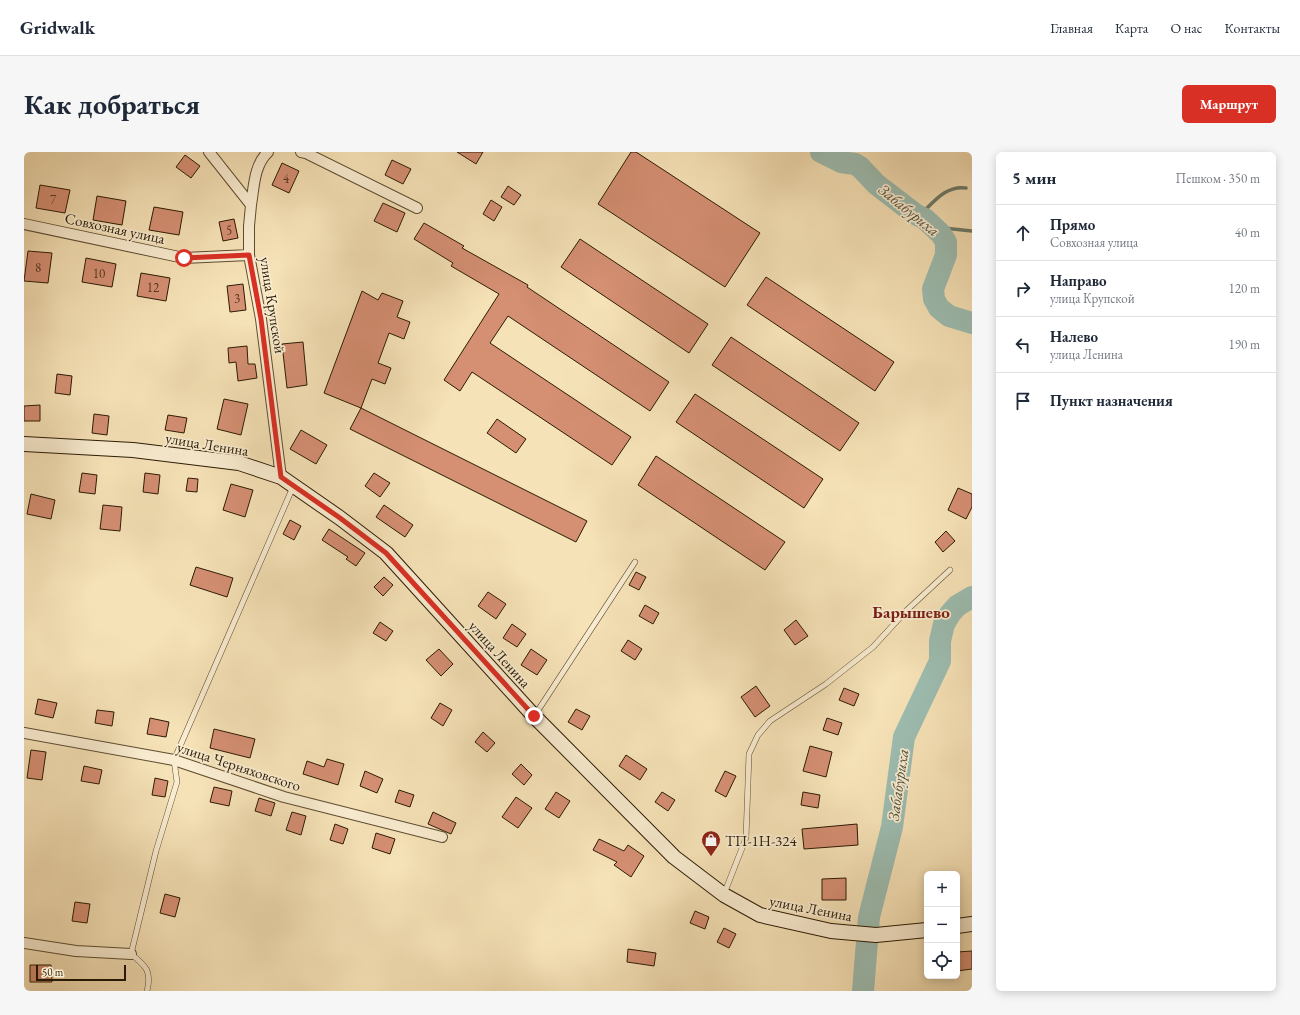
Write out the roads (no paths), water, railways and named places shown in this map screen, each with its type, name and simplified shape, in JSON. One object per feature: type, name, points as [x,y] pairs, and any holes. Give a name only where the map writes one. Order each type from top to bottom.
[{"type":"main road","name":"улица Ленина","points":[[24,444],[133,450],[239,463],[281,477],[340,518],[386,553],[534,716],[674,857],[724,895],[760,915],[781,921],[845,933],[876,935],[924,930]]},
{"type":"main road","points":[[960,926],[972,924]]},
{"type":"street","points":[[209,152],[251,205]]},
{"type":"street","name":"улица Крупской","points":[[268,152],[263,157],[256,174],[249,226],[249,255],[261,319],[281,477]]},
{"type":"street","points":[[301,152],[306,153],[418,208]]},
{"type":"street","name":"Совхозная улица","points":[[24,224],[184,258],[249,255]]},
{"type":"street","name":"улица Черняховского","points":[[24,733],[174,760],[284,797],[442,838]]},
{"type":"street","points":[[24,943],[76,951],[131,954]]},
{"type":"lane","points":[[147,991],[150,981],[146,966],[131,954],[156,851],[177,782],[174,760],[294,486]]},
{"type":"lane","points":[[534,716],[635,562]]},
{"type":"lane","points":[[724,895],[746,838],[749,754],[758,735],[770,721],[826,684],[873,647],[907,610],[950,570]]},
{"type":"waterway","name":"Забабуриха","points":[[821,152],[841,162],[855,164],[860,167],[876,184],[915,214],[925,219],[941,234],[946,242],[946,255],[933,289],[934,299],[939,308],[949,316],[972,323]]},
{"type":"waterway","points":[[919,216],[934,201],[946,192],[952,189],[966,188]]},
{"type":"waterway","points":[[934,227],[972,231]]},
{"type":"waterway","name":"Забабуриха","points":[[863,991],[869,917],[892,827],[904,737],[940,661],[940,641],[944,624],[957,606],[972,597]]},
{"type":"place","name":"ТП-1Н-324","points":[[711,857]]},
{"type":"district","name":"Барышево","points":[[911,612]]}]
